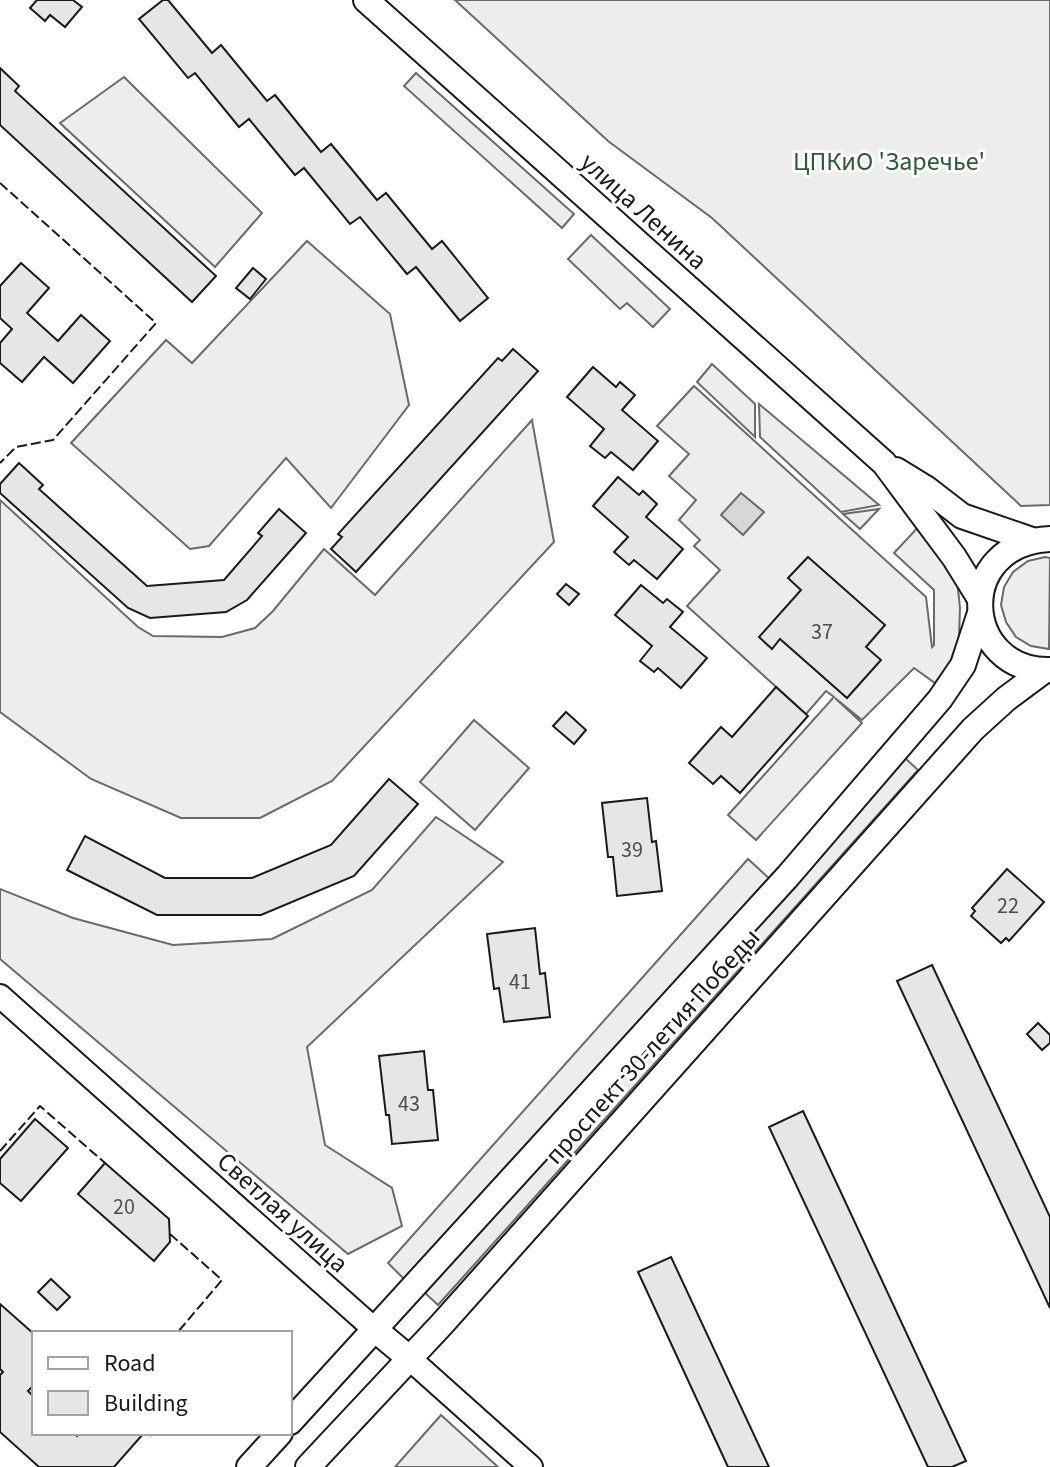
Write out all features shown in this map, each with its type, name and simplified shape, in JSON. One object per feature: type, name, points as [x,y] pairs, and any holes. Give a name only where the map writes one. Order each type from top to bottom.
[{"type":"main road","name":"улица Ленина","points":[[366,0],[884,463],[927,489],[962,516],[1041,539]]},
{"type":"main road","name":"улица Ленина","points":[[884,463],[954,557],[980,606],[987,635],[1002,654],[1022,666],[1048,670]]},
{"type":"main road","name":"проспект 30-летия Победы","points":[[292,1420],[788,876],[940,699],[963,665],[985,578],[996,561],[1012,547],[1041,539]]},
{"type":"main road","name":"проспект 30-летия Победы","points":[[308,1467],[973,729],[1006,699],[1048,670]]},
{"type":"main road","name":"Светлая улица","points":[[373,1328],[409,1358]]},
{"type":"main road","points":[[249,1467],[278,1435]]},
{"type":"street","name":"Светлая улица","points":[[0,996],[373,1328]]},
{"type":"street","name":"Светлая улица","points":[[409,1358],[531,1467]]},
{"type":"shaded area","name":"ЦПКиО 'Заречье'","points":[[455,0],[1050,0],[1050,505],[1021,506],[712,218],[608,141]]},
{"type":"shaded area","points":[[416,73],[574,214],[562,228],[404,86]]},
{"type":"shaded area","points":[[124,77],[262,213],[215,267],[60,123]]},
{"type":"shaded area","points":[[591,235],[670,309],[653,327],[627,303],[620,309],[568,259]]},
{"type":"shaded area","points":[[307,241],[390,314],[409,405],[331,508],[286,458],[209,546],[190,549],[71,443],[166,340],[192,363]]},
{"type":"shaded area","points":[[712,364],[755,404],[755,437],[697,382]]},
{"type":"shaded area","points":[[694,386],[926,597],[932,647],[934,590],[894,553],[921,524],[957,580],[959,637],[950,663],[935,683],[914,668],[862,720],[835,698],[862,723],[756,840],[728,815],[834,697],[826,691],[806,714],[687,606],[720,570],[694,546],[700,540],[679,520],[696,500],[669,476],[689,454],[657,426]]},
{"type":"shaded area","points":[[759,404],[879,505],[841,512],[760,437]]},
{"type":"shaded area","points":[[532,420],[554,542],[332,781],[260,818],[181,818],[91,779],[0,712],[0,500],[138,627],[153,636],[222,637],[255,628],[324,549],[375,595]]},
{"type":"shaded area","points":[[741,493],[764,512],[743,535],[721,515]]},
{"type":"shaded area","points":[[879,509],[860,529],[843,514]]},
{"type":"shaded area","points":[[1050,558],[1049,649],[1031,646],[1016,637],[1006,622],[1001,605],[1004,587],[1013,572],[1028,561]]},
{"type":"shaded area","points":[[474,720],[529,768],[475,830],[420,782]]},
{"type":"shaded area","points":[[905,758],[918,770],[438,1305],[425,1293]]},
{"type":"shaded area","points":[[436,817],[503,862],[307,1047],[325,1145],[392,1188],[402,1226],[348,1254],[0,959],[0,889],[73,918],[173,945],[272,939],[372,890]]},
{"type":"shaded area","points":[[748,859],[771,880],[407,1282],[388,1263]]},
{"type":"shaded area","points":[[441,1415],[498,1467],[395,1467]]},
{"type":"building","points":[[37,0],[73,0],[82,7],[65,27],[50,15],[45,21],[30,8]]},
{"type":"building","points":[[163,0],[168,0],[212,53],[221,45],[267,101],[275,95],[321,152],[331,144],[377,200],[386,193],[432,249],[442,241],[488,298],[460,321],[416,267],[407,274],[360,217],[350,224],[304,168],[295,175],[249,119],[239,127],[195,73],[188,78],[139,19]]},
{"type":"building","points":[[0,68],[19,86],[15,91],[216,276],[192,302],[0,125]]},
{"type":"building","points":[[21,263],[49,288],[27,313],[58,341],[81,315],[110,341],[73,383],[44,357],[22,382],[0,363],[0,343],[12,329],[0,318],[0,286]]},
{"type":"building","points":[[253,268],[266,279],[250,299],[236,288]]},
{"type":"building","points":[[513,349],[538,371],[356,572],[331,549],[342,537],[338,534],[498,358],[502,361]]},
{"type":"building","points":[[593,367],[616,387],[620,382],[635,395],[622,410],[658,441],[633,470],[611,452],[605,458],[590,446],[604,429],[567,397]]},
{"type":"building","points":[[19,463],[43,485],[39,489],[147,586],[224,580],[262,536],[258,533],[279,509],[306,533],[247,600],[226,612],[150,618],[128,608],[0,493],[0,484]]},
{"type":"building","points":[[618,477],[639,495],[643,491],[657,504],[646,517],[683,549],[657,579],[634,560],[629,565],[614,552],[628,537],[593,506]]},
{"type":"building","points":[[808,557],[885,625],[866,647],[881,660],[847,698],[780,639],[772,649],[759,637],[801,590],[788,578]]},
{"type":"building","points":[[566,584],[579,594],[569,605],[557,594]]},
{"type":"building","points":[[641,585],[663,603],[667,599],[683,612],[670,627],[707,658],[681,688],[658,668],[654,672],[640,661],[652,646],[615,615]]},
{"type":"building","points":[[776,687],[808,716],[740,793],[721,776],[713,784],[689,763],[721,727],[732,737]]},
{"type":"building","points":[[566,712],[586,730],[574,744],[553,726]]},
{"type":"building","points":[[389,779],[418,804],[354,876],[261,915],[157,915],[67,870],[85,836],[165,878],[252,878],[331,845]]},
{"type":"building","points":[[647,798],[662,891],[617,896],[613,857],[608,857],[602,803]]},
{"type":"building","points":[[1007,869],[1044,902],[1009,941],[1006,938],[1001,943],[971,916],[975,911],[972,908]]},
{"type":"building","points":[[535,928],[540,974],[545,973],[550,1017],[504,1022],[499,988],[494,989],[487,934]]},
{"type":"building","points":[[932,965],[1050,1217],[1050,1308],[897,981]]},
{"type":"building","points":[[1038,1023],[1050,1035],[1050,1043],[1042,1050],[1027,1034]]},
{"type":"building","points":[[424,1051],[428,1090],[433,1090],[438,1140],[392,1144],[379,1056]]},
{"type":"building","points":[[803,1111],[966,1461],[952,1467],[928,1467],[769,1127]]},
{"type":"building","points":[[35,1119],[68,1148],[21,1201],[0,1183],[0,1159]]},
{"type":"building","points":[[105,1163],[169,1219],[170,1242],[154,1261],[78,1194]]},
{"type":"building","points":[[671,1257],[769,1467],[728,1467],[638,1272]]},
{"type":"building","points":[[51,1279],[70,1297],[57,1310],[38,1292]]},
{"type":"building","points":[[0,1304],[32,1332],[32,1387],[28,1391],[32,1395],[32,1435],[142,1435],[114,1467],[39,1467],[0,1432],[0,1375],[3,1372],[0,1369]]},
{"type":"fence","points":[[0,183],[156,323],[53,440],[16,447],[0,463]]},
{"type":"fence","points":[[0,1151],[40,1106],[105,1163]]},
{"type":"fence","points":[[170,1234],[222,1280],[179,1331]]}]
